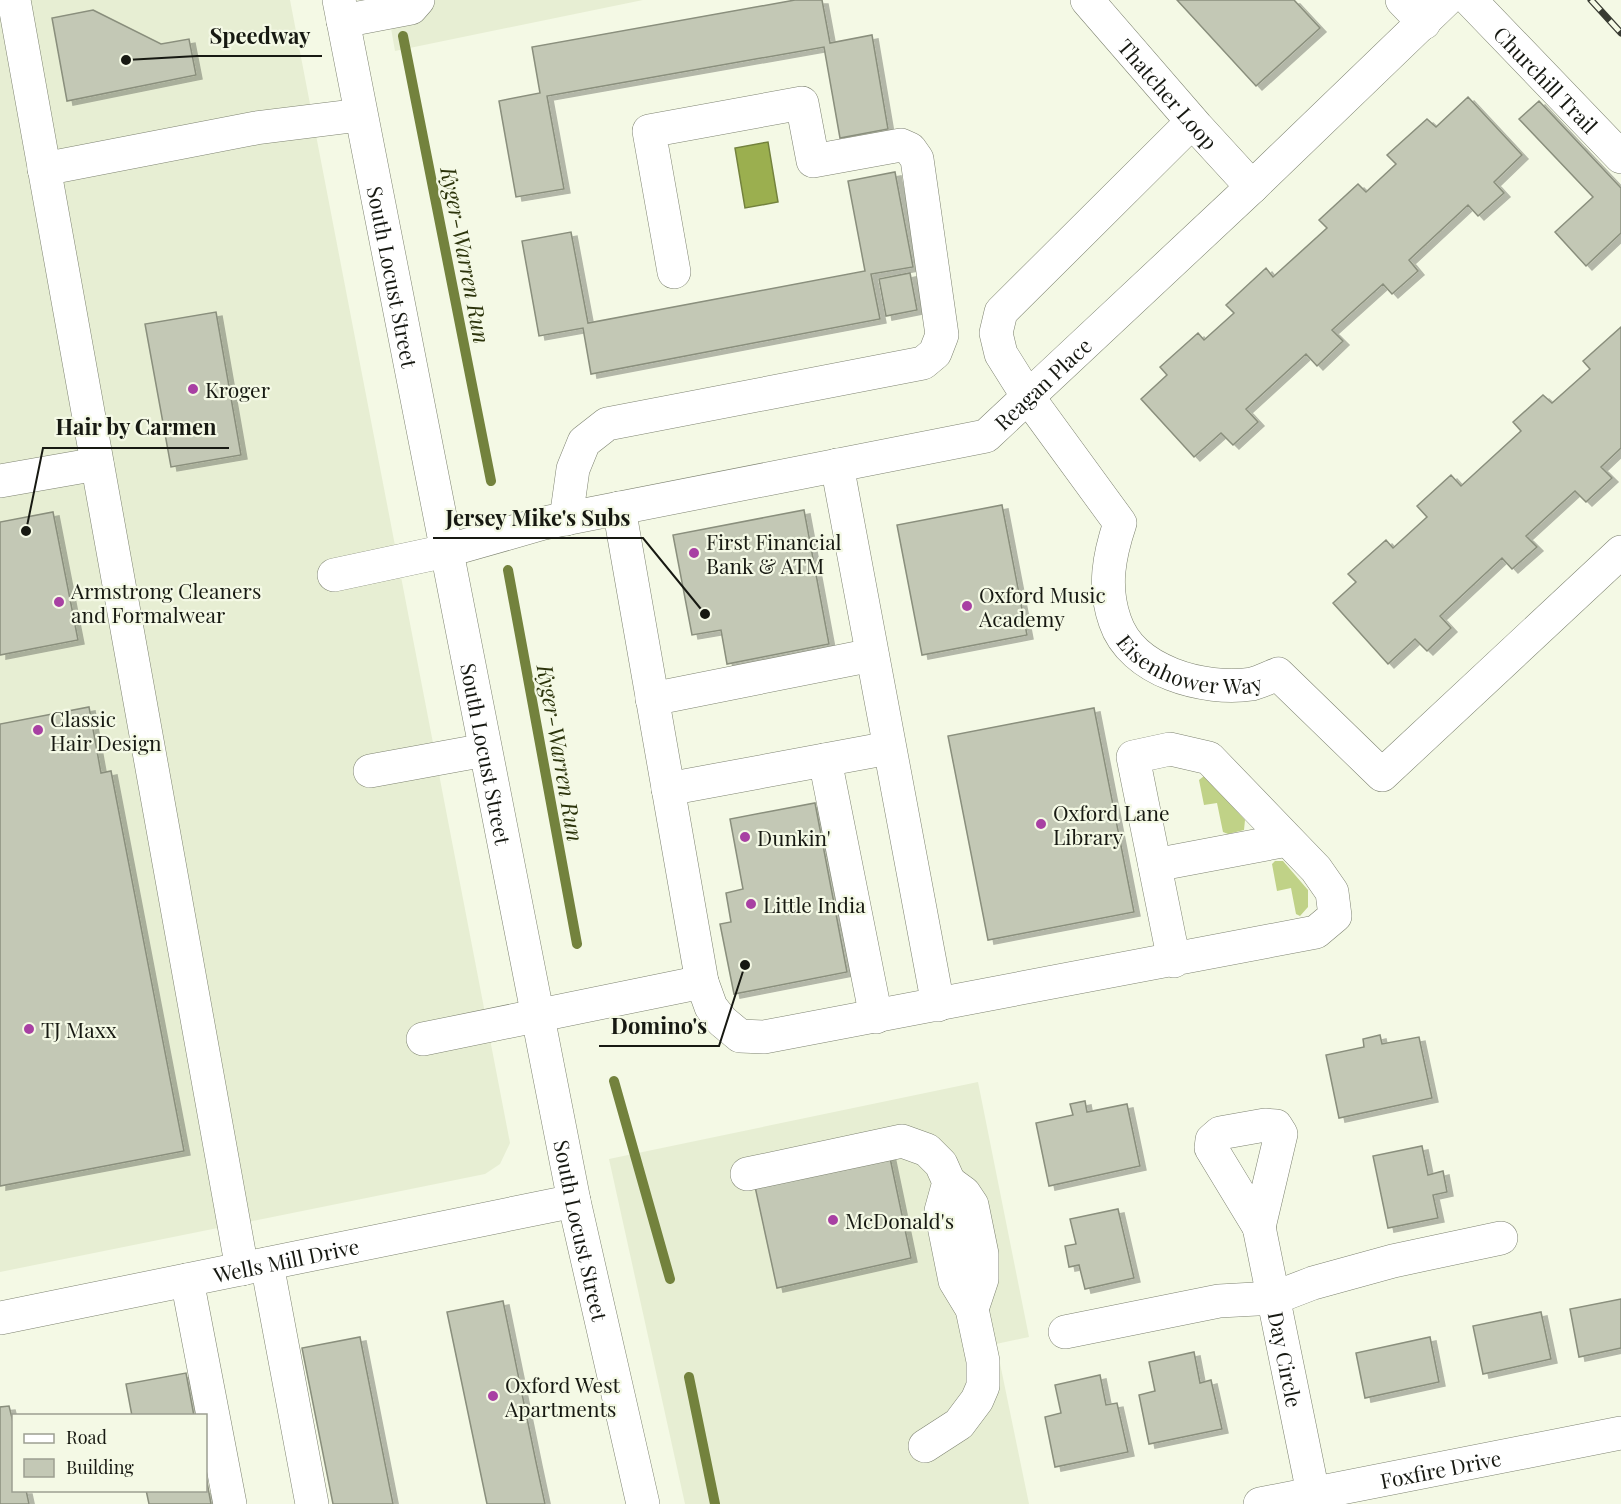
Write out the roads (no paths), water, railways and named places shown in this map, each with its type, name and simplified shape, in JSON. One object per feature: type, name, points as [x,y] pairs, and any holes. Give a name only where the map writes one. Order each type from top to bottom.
[{"type":"street","points":[[14,0],[97,464],[254,1266],[312,1504]]},
{"type":"street","points":[[341,11],[411,8],[418,0]]},
{"type":"street","name":"Thatcher Loop","points":[[1087,0],[1192,122],[1252,187]]},
{"type":"street","name":"Reagan Place","points":[[334,575],[446,551],[566,519],[986,436],[1252,187],[1413,12],[1446,0]]},
{"type":"street","name":"Churchill Trail","points":[[1470,0],[1621,157]]},
{"type":"street","name":"South Locust Street","points":[[341,11],[574,1201],[643,1504]]},
{"type":"street","points":[[566,519],[573,469],[584,442],[607,424],[923,363],[935,353],[942,336],[917,159],[910,148],[901,145],[813,161],[802,103],[649,130],[674,272]]},
{"type":"street","points":[[44,169],[256,128],[360,115]]},
{"type":"street","points":[[1028,397],[1000,354],[996,333],[1002,312],[1192,122]]},
{"type":"street","name":"Eisenhower Way","points":[[1028,397],[1120,523],[1109,556],[1108,587],[1116,624],[1129,646],[1152,663],[1181,678],[1215,684],[1253,684],[1278,674],[1382,775],[1621,552]]},
{"type":"street","points":[[0,481],[97,464]]},
{"type":"street","points":[[837,465],[938,1005]]},
{"type":"street","points":[[619,508],[702,982],[711,1007],[722,1022],[740,1036],[764,1036],[876,1017],[1174,961],[1316,932],[1335,916],[1332,892],[1316,869],[1209,758],[1170,750],[1133,757],[1174,961]]},
{"type":"street","points":[[652,699],[872,655]]},
{"type":"street","points":[[668,789],[889,748]]},
{"type":"street","points":[[370,771],[485,750]]},
{"type":"street","points":[[825,760],[876,1017]]},
{"type":"street","points":[[1155,865],[1287,840]]},
{"type":"street","points":[[423,1039],[702,982]]},
{"type":"street","points":[[747,1174],[902,1141],[927,1149],[940,1164],[949,1182],[941,1211],[955,1281],[972,1309],[982,1361],[983,1386],[958,1424],[925,1446]]},
{"type":"street","name":"Wells Mill Drive","points":[[0,1318],[574,1201]]},
{"type":"street","name":"Day Circle","points":[[1259,1227],[1313,1493]]},
{"type":"street","points":[[1065,1332],[1219,1300],[1274,1298],[1313,1283],[1393,1261],[1501,1238]]},
{"type":"street","points":[[187,1280],[230,1504]]},
{"type":"street","name":"Foxfire Drive","points":[[1260,1504],[1621,1433]]},
{"type":"waterway","name":"Kyger-Warren Run","points":[[403,36],[491,481]]},
{"type":"waterway","name":"Kyger-Warren Run","points":[[508,570],[577,944]]},
{"type":"waterway","name":"Kyger-Warren Run","points":[[614,1081],[670,1279]]},
{"type":"waterway","name":"Kyger-Warren Run","points":[[689,1377],[715,1504]]},
{"type":"railway","points":[[1591,0],[1621,33]]},
{"type":"place","name":"Speedway","points":[[126,60]]},
{"type":"place","name":"Kroger","points":[[193,389]]},
{"type":"place","name":"Hair by Carmen","points":[[26,531]]},
{"type":"place","name":"First Financial Bank & ATM","points":[[694,553]]},
{"type":"place","name":"Armstrong Cleaners and Formalwear","points":[[59,602]]},
{"type":"place","name":"Oxford Music Academy","points":[[967,606]]},
{"type":"place","name":"Jersey Mike's Subs","points":[[705,614]]},
{"type":"place","name":"Classic Hair Design","points":[[38,730]]},
{"type":"place","name":"Oxford Lane Library","points":[[1041,824]]},
{"type":"place","name":"Dunkin'","points":[[745,837]]},
{"type":"place","name":"Little India","points":[[751,904]]},
{"type":"place","name":"Domino's","points":[[745,965]]},
{"type":"place","name":"TJ Maxx","points":[[29,1029]]},
{"type":"place","name":"McDonald's","points":[[833,1220]]},
{"type":"place","name":"Oxford West Apartments","points":[[493,1396]]}]
